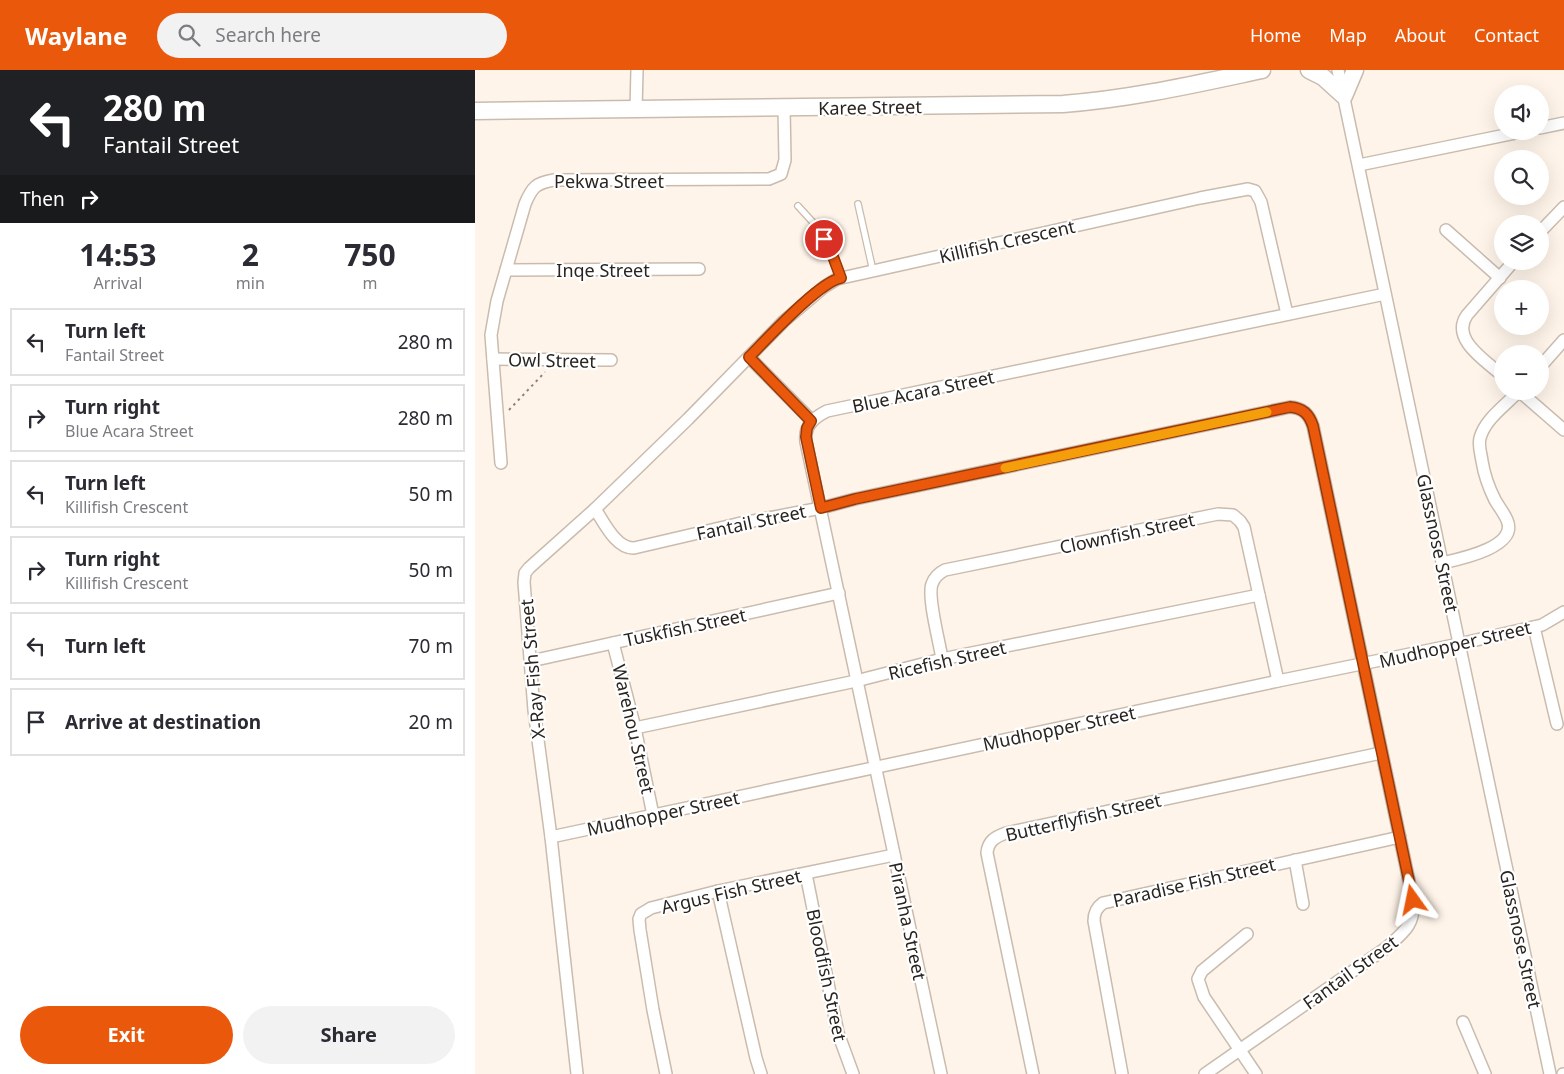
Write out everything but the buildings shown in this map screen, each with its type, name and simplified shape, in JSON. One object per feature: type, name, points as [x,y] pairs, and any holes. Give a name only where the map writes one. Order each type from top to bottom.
[{"type":"street","points":[[636,110],[637,70]]},
{"type":"street","name":"Karee Street","points":[[477,109],[636,110],[1029,105],[1095,102],[1153,93],[1262,70]]},
{"type":"street","points":[[1309,70],[1323,76],[1344,96],[1355,70]]},
{"type":"street","name":"Glassnose Street","points":[[1339,70],[1550,1074]]},
{"type":"street","name":"Pekwa Street","points":[[501,463],[491,335],[493,316],[525,204],[532,190],[540,183],[554,180],[769,179],[781,174],[785,160],[784,108]]},
{"type":"street","points":[[1549,126],[1564,123]]},
{"type":"street","points":[[1359,165],[1494,137]]},
{"type":"street","name":"Killifish Crescent","points":[[749,357],[790,316],[829,283],[841,278],[1248,189],[1255,191],[1261,202],[1287,314]]},
{"type":"street","points":[[1549,223],[1564,207]]},
{"type":"street","points":[[1446,230],[1500,278]]},
{"type":"street","name":"Inqe Street","points":[[506,270],[699,269]]},
{"type":"street","points":[[1494,368],[1467,342],[1461,329],[1467,315],[1507,270]]},
{"type":"street","name":"Blue Acara Street","points":[[811,421],[827,411],[1385,294]]},
{"type":"street","points":[[1549,357],[1564,340]]},
{"type":"street","points":[[749,357],[811,421],[807,428],[806,437],[856,681],[876,768]]},
{"type":"street","name":"X-Ray Fish Street","points":[[577,1074],[551,837],[531,682],[525,573],[595,509],[749,357]]},
{"type":"street","name":"Owl Street","points":[[493,359],[611,360]]},
{"type":"street","points":[[1442,563],[1465,558],[1485,550],[1501,542],[1509,530],[1507,520],[1489,487],[1479,442],[1486,426],[1511,400]]},
{"type":"street","points":[[1529,400],[1564,430]]},
{"type":"street","name":"Fantail Street","points":[[595,509],[613,535],[630,548],[1290,407],[1297,408],[1307,414],[1313,426],[1364,665],[1413,900],[1413,916],[1407,928],[1386,948],[1205,1074]]},
{"type":"street","name":"Clownfish Street","points":[[943,660],[930,596],[932,584],[941,572],[1175,523],[1230,514],[1238,518],[1244,527],[1278,681]]},
{"type":"street","name":"Tuskfish Street","points":[[531,661],[839,593]]},
{"type":"street","name":"Ricefish Street","points":[[635,728],[856,681],[943,660],[1259,595]]},
{"type":"street","name":"Mudhopper Street","points":[[551,837],[1459,644],[1534,627],[1564,612]]},
{"type":"street","points":[[1534,627],[1557,724]]},
{"type":"street","name":"Warehou Street","points":[[613,643],[635,728],[653,815]]},
{"type":"street","name":"Butterflyfish Street","points":[[1033,1074],[987,853],[987,847],[991,840],[1006,833],[1381,753]]},
{"type":"street","name":"Piranha Street","points":[[876,768],[941,1074]]},
{"type":"street","name":"Paradise Fish Street","points":[[1122,1074],[1094,921],[1094,915],[1099,906],[1103,903],[1400,837]]},
{"type":"street","name":"Argus Fish Street","points":[[666,1074],[653,1010],[639,919],[645,910],[718,892],[894,855]]},
{"type":"street","points":[[1295,860],[1303,904]]},
{"type":"street","name":"Bloodfish Street","points":[[806,874],[838,1033],[853,1074]]},
{"type":"street","points":[[718,892],[761,1074]]},
{"type":"street","points":[[1247,934],[1202,971],[1198,979],[1204,997],[1256,1074]]},
{"type":"street","points":[[1463,1022],[1485,1074]]},
{"type":"lane","points":[[858,204],[873,271]]},
{"type":"lane","points":[[798,206],[820,230],[841,278]]},
{"type":"path","points":[[497,422],[557,359]]},
{"type":"slow traffic","points":[[1005,468],[1267,412]]},
{"type":"route","points":[[824,239],[841,278],[829,283],[784,321],[749,357],[811,421],[807,428],[806,442],[821,508],[855,499],[1290,407],[1301,409],[1307,414],[1313,426],[1413,900]]}]
